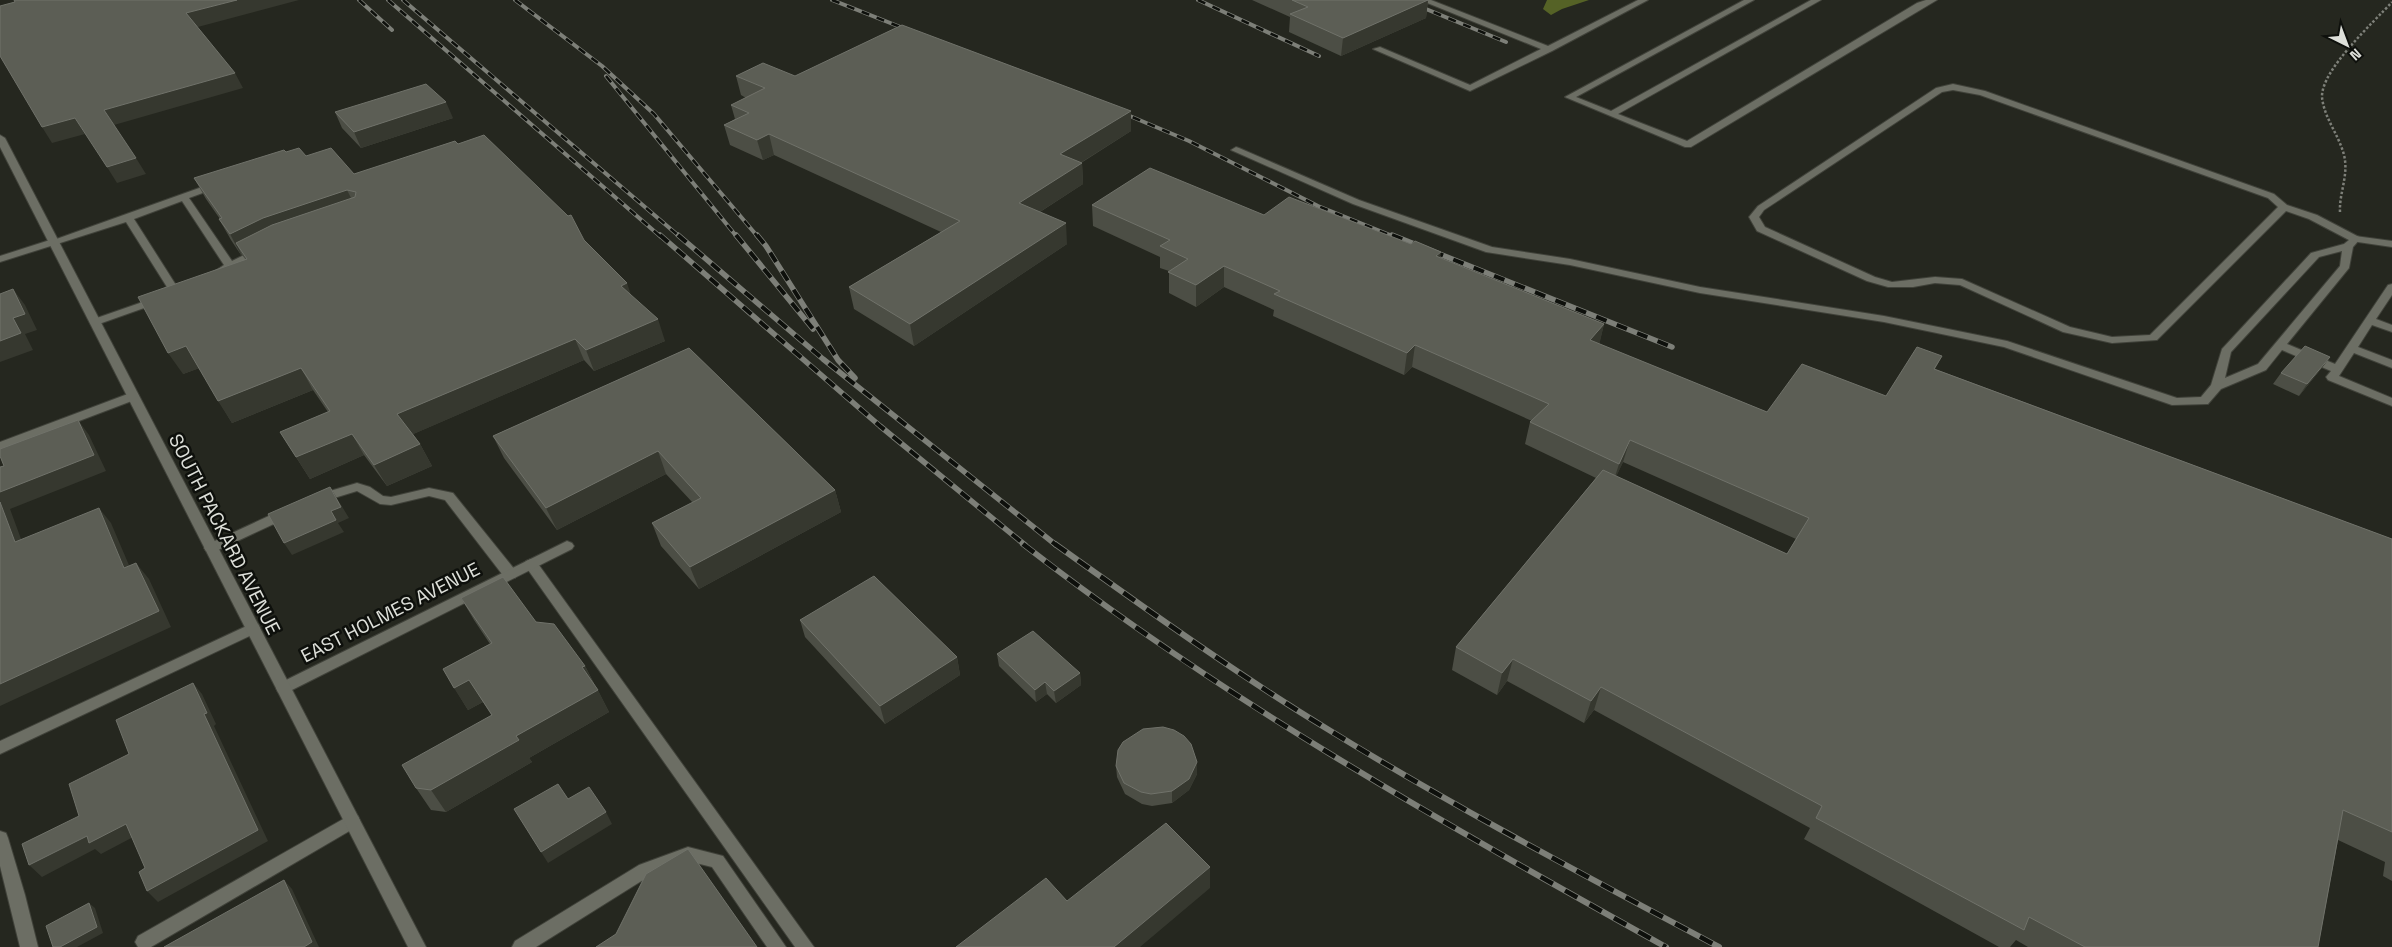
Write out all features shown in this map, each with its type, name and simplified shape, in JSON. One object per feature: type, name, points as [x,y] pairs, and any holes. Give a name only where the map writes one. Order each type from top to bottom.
[{"type":"street","points":[[1424,0],[1549,49]]},
{"type":"street","points":[[1377,50],[1470,88],[1644,0]]},
{"type":"street","points":[[1750,0],[1569,96],[1688,146],[1920,5],[1933,0]]},
{"type":"street","points":[[1611,114],[1817,0]]},
{"type":"street","points":[[2284,207],[2153,338],[2112,340],[2067,330],[1962,282],[1935,280],[1892,285],[1871,279],[1761,229],[1754,217],[1761,208],[1939,90],[1953,87],[1982,93],[2271,196],[2284,207],[2313,217],[2352,243]]},
{"type":"street","name":"SOUTH PACKARD AVENUE","points":[[0,138],[417,947]]},
{"type":"street","points":[[1236,150],[1356,202],[1490,250],[1570,262],[1700,290],[1884,319],[2007,344],[2176,402],[2204,401],[2217,386],[2262,367],[2345,266],[2352,243]]},
{"type":"street","points":[[0,259],[128,218],[183,196],[230,181]]},
{"type":"street","points":[[183,196],[230,266]]},
{"type":"street","points":[[95,322],[181,291],[128,218]]},
{"type":"street","points":[[2217,386],[2226,351],[2315,255],[2352,243],[2392,244]]},
{"type":"street","points":[[209,278],[266,248]]},
{"type":"street","points":[[2390,292],[2369,320],[2332,377],[2392,402]]},
{"type":"street","points":[[2369,320],[2392,329]]},
{"type":"street","points":[[2281,346],[2337,369]]},
{"type":"street","points":[[2351,348],[2392,364]]},
{"type":"street","points":[[0,447],[133,396]]},
{"type":"street","points":[[211,548],[339,491],[357,487],[366,490],[380,500],[391,501],[429,492],[449,496],[476,528],[510,574]]},
{"type":"street","name":"EAST HOLMES AVENUE","points":[[284,688],[567,546]]},
{"type":"street","points":[[531,564],[805,947]]},
{"type":"street","points":[[0,748],[253,628]]},
{"type":"street","points":[[144,942],[352,821]]},
{"type":"street","points":[[0,838],[17,895],[29,947]]},
{"type":"street","points":[[521,947],[646,870],[688,854],[717,861],[778,947]]},
{"type":"path","points":[[2352,243],[2340,214],[2340,198],[2345,179],[2344,155],[2326,114],[2322,96],[2325,84],[2334,67],[2392,2]]},
{"type":"shaded area","points":[[1547,0],[1589,0],[1562,9],[1551,15],[1543,9]]},
{"type":"building","points":[[14,0],[237,0],[186,13],[235,73],[104,110],[136,158],[107,167],[75,118],[42,127],[0,56],[0,6],[15,2]]},
{"type":"building","points":[[1292,0],[1428,0],[1343,38],[1290,14],[1308,7]]},
{"type":"building","points":[[902,25],[1131,111],[1060,154],[1082,163],[1019,203],[1066,223],[910,324],[849,287],[960,221],[769,134],[757,140],[724,125],[749,113],[731,105],[765,88],[736,76],[763,63],[795,76]]},
{"type":"building","points":[[426,84],[446,102],[354,132],[335,112]]},
{"type":"building","points":[[484,135],[568,216],[571,215],[584,240],[627,283],[621,286],[658,319],[586,350],[575,339],[397,414],[420,444],[374,465],[352,434],[296,457],[280,432],[330,411],[301,368],[218,401],[186,346],[168,353],[138,297],[247,259],[236,243],[272,225],[355,197],[356,192],[347,190],[263,218],[230,234],[219,219],[222,218],[194,178],[284,150],[286,152],[299,148],[306,156],[331,148],[354,174],[455,141],[458,144]]},
{"type":"building","points":[[1150,168],[1264,215],[1289,197],[1411,244],[1415,241],[1441,252],[1436,256],[1604,324],[1590,340],[1767,412],[1802,364],[1886,396],[1917,347],[1942,356],[1934,369],[2392,539],[2392,832],[2343,810],[2318,947],[2085,947],[2029,917],[2024,930],[1816,818],[1822,806],[1601,687],[1591,701],[1513,659],[1502,673],[1456,647],[1603,470],[1787,554],[1809,518],[1630,440],[1619,464],[1530,422],[1549,404],[1415,345],[1407,353],[1274,294],[1280,291],[1224,266],[1196,285],[1168,272],[1188,259],[1160,246],[1170,240],[1092,205]]},
{"type":"building","points":[[13,289],[25,314],[13,318],[21,333],[0,341],[0,294]]},
{"type":"building","points":[[2305,346],[2330,357],[2307,384],[2281,373]]},
{"type":"building","points":[[689,348],[835,490],[690,567],[652,523],[701,498],[658,451],[546,508],[493,436]]},
{"type":"building","points":[[78,420],[94,455],[0,492],[0,467],[4,466],[0,456],[0,449]]},
{"type":"building","points":[[330,487],[341,507],[331,511],[336,520],[284,543],[268,514]]},
{"type":"building","points":[[0,502],[15,542],[99,508],[124,568],[136,563],[159,611],[0,684]]},
{"type":"building","points":[[874,576],[957,657],[880,706],[800,620]]},
{"type":"building","points":[[503,577],[536,622],[554,624],[585,666],[582,667],[598,690],[516,736],[519,740],[431,790],[416,788],[402,765],[492,715],[469,680],[454,688],[443,669],[492,643],[461,598]]},
{"type":"building","points":[[1033,631],[1080,673],[1054,691],[1045,682],[1035,690],[997,654]]},
{"type":"building","points":[[193,683],[207,713],[204,714],[258,830],[147,891],[139,872],[145,868],[126,824],[89,843],[87,836],[29,865],[22,844],[79,816],[69,784],[129,754],[116,720]]},
{"type":"building","points":[[1163,727],[1174,730],[1184,736],[1191,744],[1197,762],[1189,779],[1172,791],[1151,794],[1141,792],[1124,783],[1116,766],[1118,750],[1123,742],[1143,729]]},
{"type":"building","points":[[558,784],[568,799],[589,787],[606,812],[541,852],[514,809]]},
{"type":"building","points":[[1166,823],[1210,867],[1114,947],[956,947],[1046,878],[1067,901]]},
{"type":"building","points":[[688,849],[757,947],[596,947],[616,934],[646,874]]},
{"type":"building","points":[[284,880],[312,942],[304,947],[164,947]]},
{"type":"building","points":[[89,903],[97,927],[60,947],[53,947],[46,926]]},
{"type":"railway","points":[[359,0],[392,30]]},
{"type":"railway","points":[[388,0],[661,237]]},
{"type":"railway","points":[[403,0],[680,237]]},
{"type":"railway","points":[[515,0],[602,66],[654,114],[758,237]]},
{"type":"railway","points":[[832,0],[913,32]]},
{"type":"railway","points":[[1198,0],[1319,56]]},
{"type":"railway","points":[[1404,0],[1506,42]]},
{"type":"railway","points":[[606,76],[737,237]]},
{"type":"railway","points":[[1118,111],[1189,141],[1318,206],[1395,237]]},
{"type":"railway","points":[[660,235],[880,426],[1025,545]]},
{"type":"railway","points":[[678,235],[823,359],[1056,545]]},
{"type":"railway","points":[[736,235],[813,329]]},
{"type":"railway","points":[[757,235],[766,246],[838,360],[855,378]]},
{"type":"railway","points":[[1392,235],[1672,347]]},
{"type":"railway","points":[[1023,544],[1099,601],[1256,708],[1418,807],[1666,947]]},
{"type":"railway","points":[[1055,544],[1225,663],[1329,730],[1474,814],[1719,947]]}]
